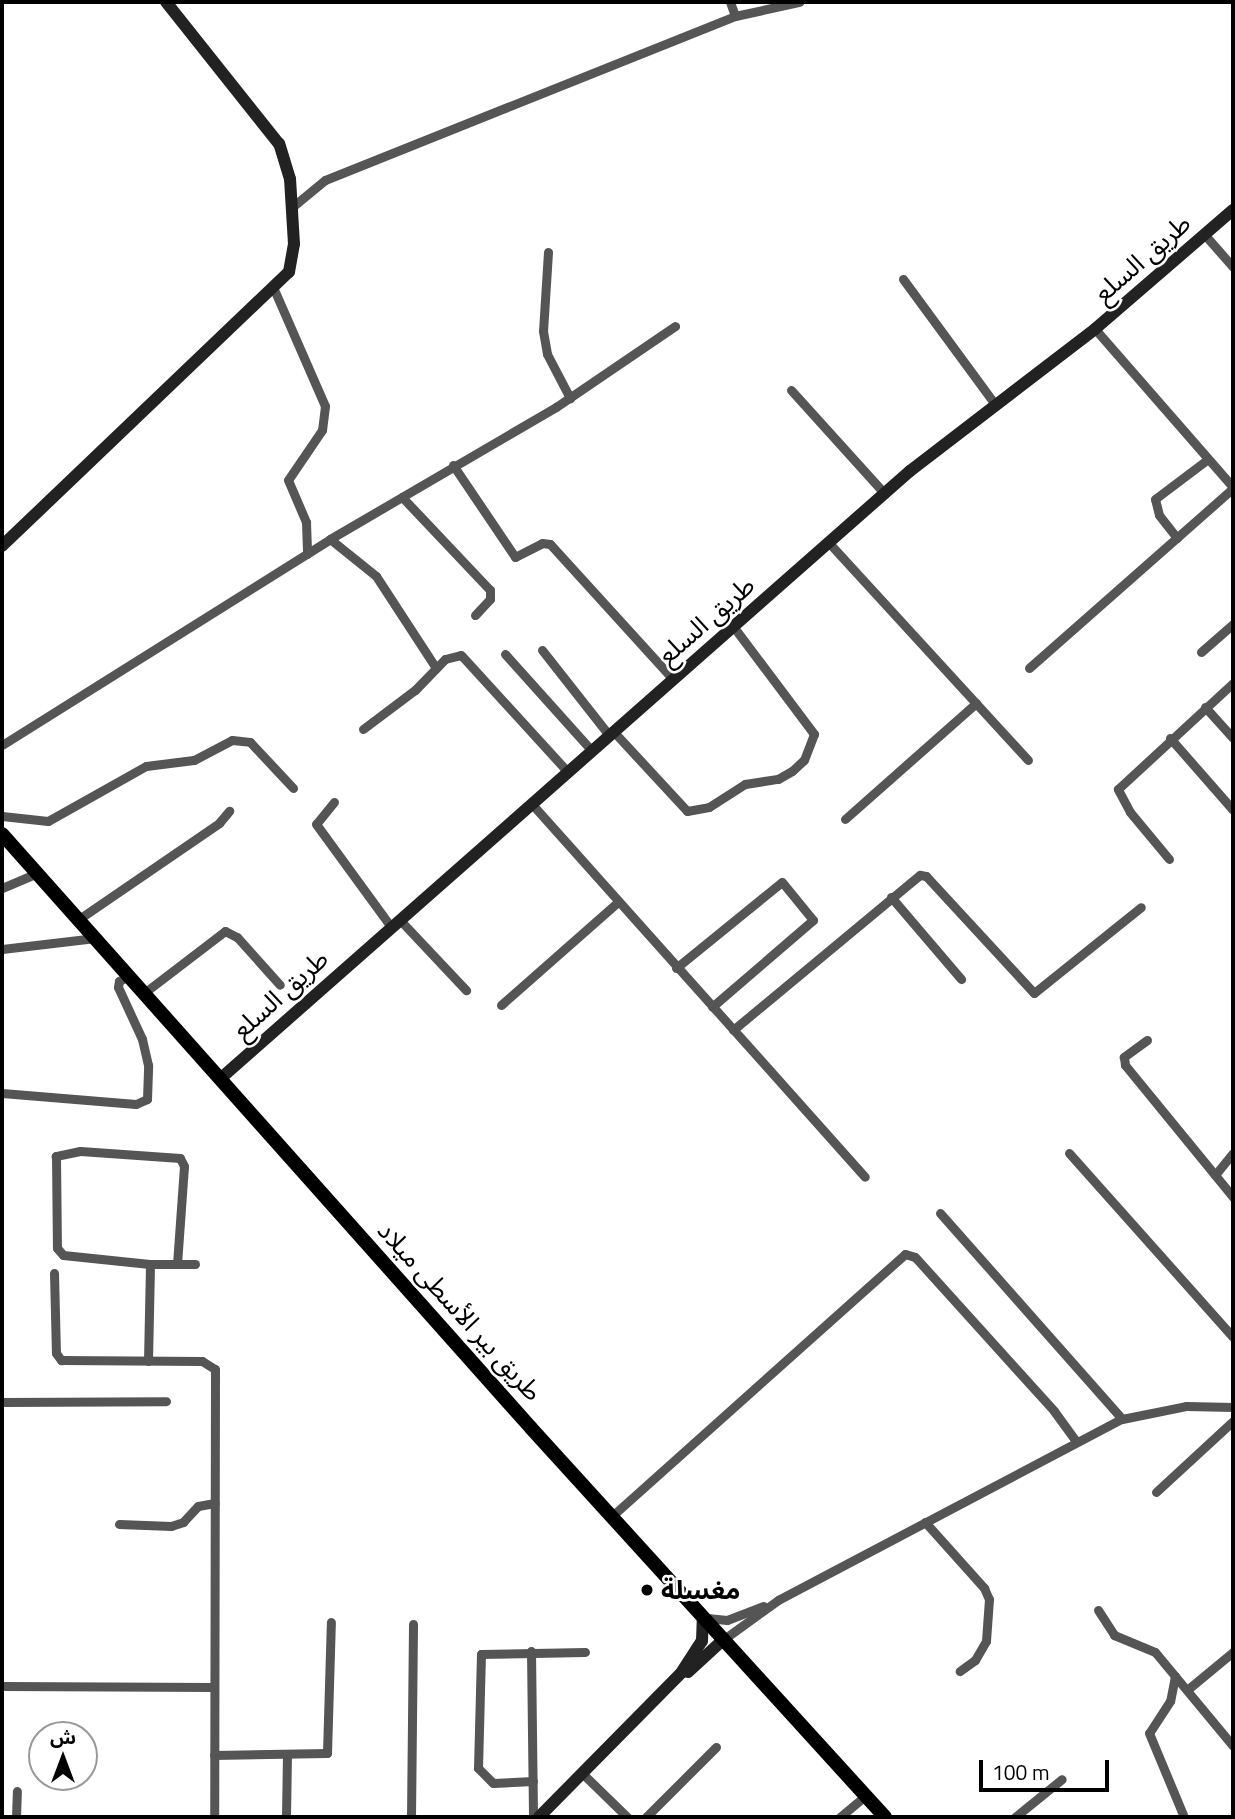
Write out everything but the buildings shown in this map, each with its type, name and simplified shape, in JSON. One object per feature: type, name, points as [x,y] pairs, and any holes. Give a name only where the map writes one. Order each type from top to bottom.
[{"type":"main road","name":"طريق بير الأسطى ميلاد","points":[[2,834],[703,1618],[885,1817]]},
{"type":"street","points":[[2,546],[289,272],[293,257],[290,179],[279,144],[166,2]]},
{"type":"street","points":[[730,2],[735,16]]},
{"type":"street","points":[[291,208],[325,180],[735,16],[799,2]]},
{"type":"street","name":"طريق السلع","points":[[220,1079],[885,494],[994,402],[1095,329],[1233,210]]},
{"type":"street","points":[[1204,234],[1233,267]]},
{"type":"street","points":[[548,251],[543,331],[547,354],[570,398]]},
{"type":"street","points":[[903,279],[994,402]]},
{"type":"street","points":[[273,287],[325,407],[322,430],[288,480],[306,522],[307,554]]},
{"type":"street","points":[[2,746],[330,539],[570,398],[675,326]]},
{"type":"street","points":[[1029,668],[1233,488],[1095,329]]},
{"type":"street","points":[[791,390],[885,494]]},
{"type":"street","points":[[1177,538],[1159,514],[1155,499],[1208,459]]},
{"type":"street","points":[[453,465],[515,557],[542,543],[550,544],[673,679]]},
{"type":"street","points":[[402,497],[490,590],[490,599],[475,615]]},
{"type":"street","points":[[330,539],[376,576],[436,668]]},
{"type":"street","points":[[830,544],[1028,760]]},
{"type":"street","points":[[1201,652],[1233,624]]},
{"type":"street","points":[[542,650],[611,733],[687,811],[709,807],[745,784],[778,779],[792,771],[811,748],[811,726],[733,626]]},
{"type":"street","points":[[505,654],[591,750]]},
{"type":"street","points":[[363,729],[454,656],[468,659],[567,771]]},
{"type":"street","points":[[1169,859],[1130,812],[1118,789],[1233,682]]},
{"type":"street","points":[[845,820],[976,703]]},
{"type":"street","points":[[1205,707],[1233,738]]},
{"type":"street","points":[[1170,738],[1233,810]]},
{"type":"street","points":[[2,816],[48,821],[146,766],[194,760],[232,740],[250,742],[293,788]]},
{"type":"street","points":[[334,802],[316,824],[395,923],[466,990]]},
{"type":"street","points":[[531,803],[865,1177]]},
{"type":"street","points":[[79,919],[219,823],[229,811]]},
{"type":"street","points":[[2,888],[38,873]]},
{"type":"street","points":[[733,1030],[916,877],[926,876],[1034,993],[1046,988],[1141,906]]},
{"type":"street","points":[[676,968],[782,882],[813,920],[712,1007]]},
{"type":"street","points":[[891,897],[961,979]]},
{"type":"street","points":[[501,1005],[618,902]]},
{"type":"street","points":[[144,993],[225,931],[237,937],[279,985]]},
{"type":"street","points":[[2,949],[95,938]]},
{"type":"street","points":[[2,1093],[136,1104],[147,1100],[148,1065],[142,1039],[118,987],[120,981],[129,976]]},
{"type":"street","points":[[1147,1040],[1124,1056],[1125,1065],[1233,1197]]},
{"type":"street","points":[[177,1264],[184,1166],[180,1158],[79,1151],[56,1156],[53,1168],[60,1252],[150,1264],[195,1265]]},
{"type":"street","points":[[1069,1153],[1233,1337]]},
{"type":"street","points":[[1215,1175],[1233,1153]]},
{"type":"street","points":[[940,1213],[1122,1419]]},
{"type":"street","points":[[612,1516],[905,1254],[915,1257],[1076,1441]]},
{"type":"street","points":[[148,1361],[150,1264]]},
{"type":"street","points":[[54,1273],[57,1358],[202,1361],[215,1368],[214,1817]]},
{"type":"street","points":[[2,1402],[166,1401]]},
{"type":"street","points":[[681,1674],[702,1641],[703,1618],[727,1620],[778,1600],[1122,1419],[1186,1406],[1233,1407]]},
{"type":"street","points":[[1156,1492],[1233,1421]]},
{"type":"street","points":[[119,1524],[171,1526],[183,1522],[198,1506],[215,1503]]},
{"type":"street","points":[[925,1522],[989,1599],[986,1641],[975,1660],[960,1671]]},
{"type":"street","points":[[539,1817],[681,1674],[778,1600]]},
{"type":"street","points":[[1098,1610],[1114,1635],[1148,1647],[1233,1746]]},
{"type":"street","points":[[214,1755],[287,1756],[327,1753],[331,1622]]},
{"type":"street","points":[[411,1817],[413,1624]]},
{"type":"street","points":[[531,1651],[533,1817]]},
{"type":"street","points":[[533,1781],[493,1783],[478,1768],[481,1654],[585,1652]]},
{"type":"street","points":[[1187,1690],[1233,1652]]},
{"type":"street","points":[[1175,1676],[1170,1701],[1149,1733],[1184,1817]]},
{"type":"street","points":[[2,1686],[214,1687]]},
{"type":"street","points":[[646,1817],[716,1747]]},
{"type":"street","points":[[286,1817],[287,1756]]},
{"type":"street","points":[[583,1774],[627,1817]]},
{"type":"street","points":[[1015,1817],[1062,1779]]},
{"type":"street","points":[[16,1817],[17,1791]]},
{"type":"street","points":[[840,1817],[866,1795]]},
{"type":"place","name":"مغسلة","points":[[647,1590]]}]
